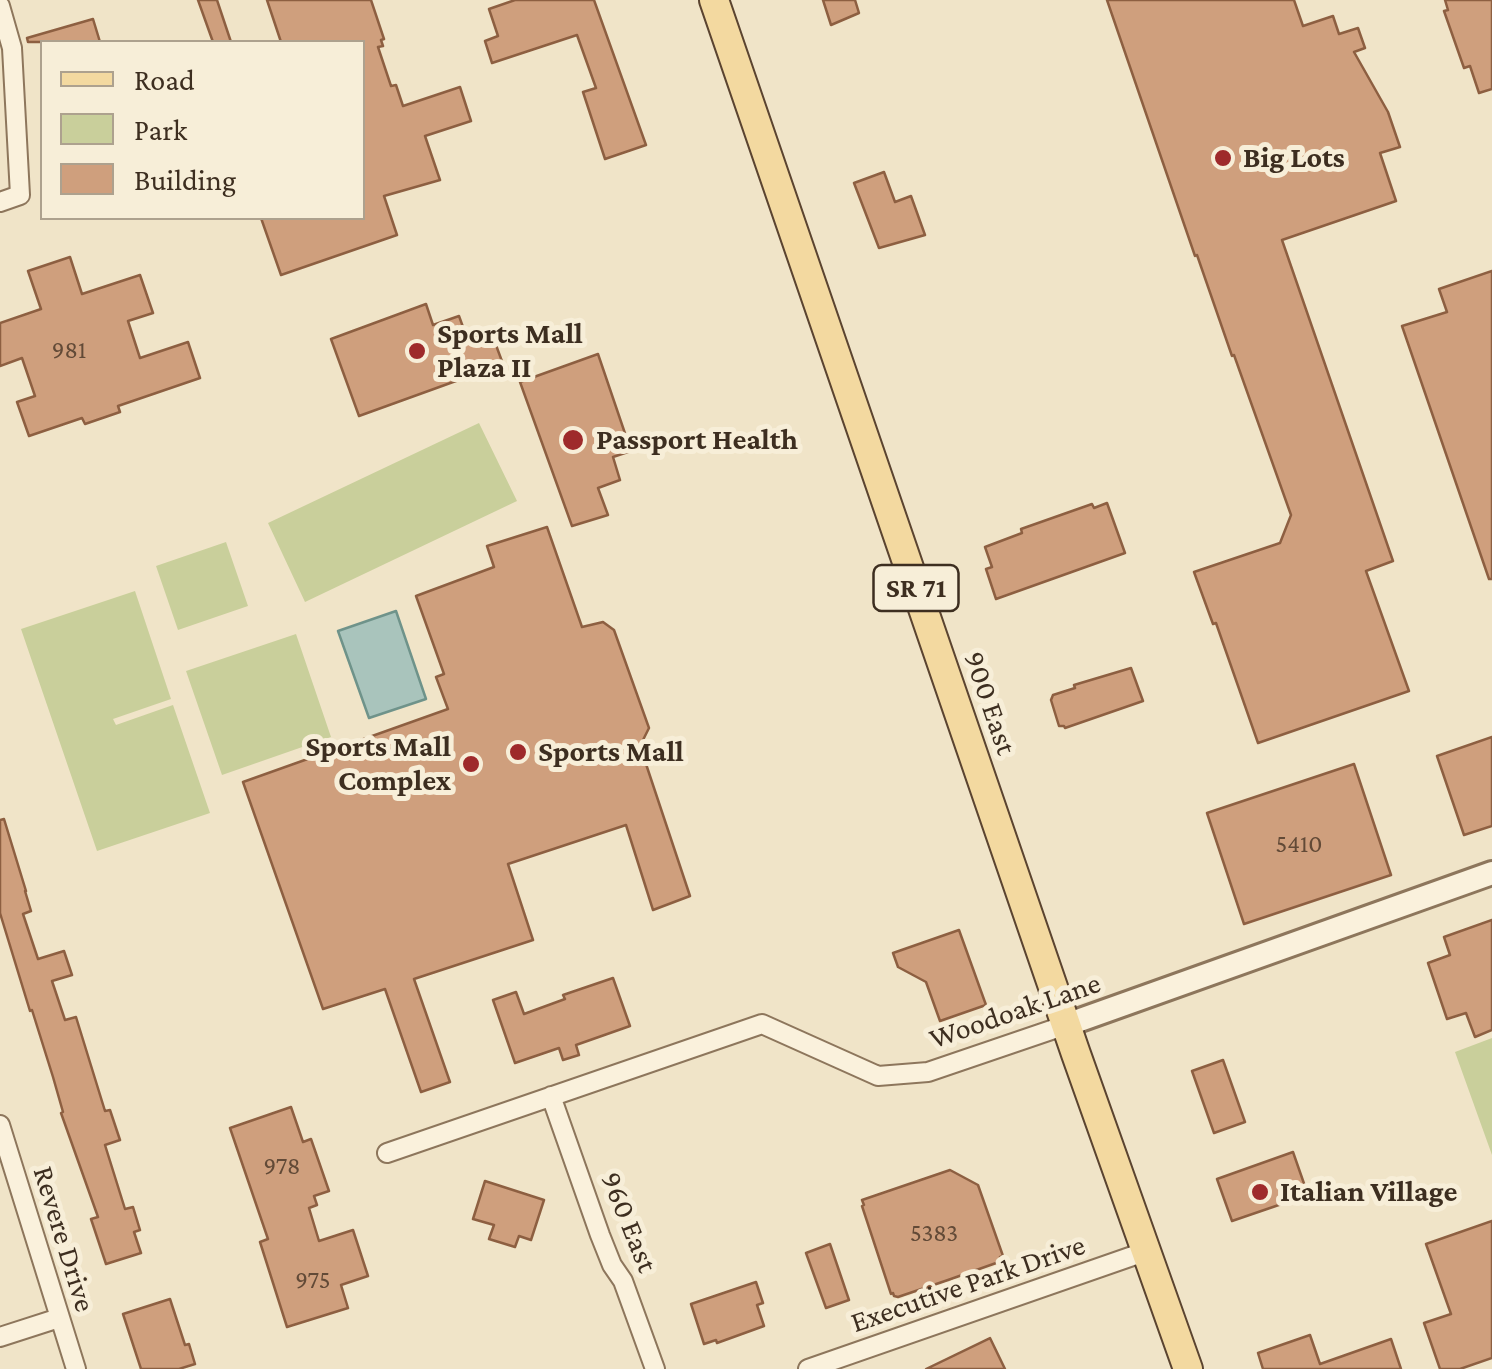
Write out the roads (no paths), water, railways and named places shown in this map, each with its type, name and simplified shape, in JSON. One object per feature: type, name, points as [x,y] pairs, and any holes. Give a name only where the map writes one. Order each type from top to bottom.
[{"type":"main road","name":"900 East","points":[[714,0],[1066,1026],[1188,1369]]},
{"type":"street","points":[[0,6],[12,48],[20,195],[0,202]]},
{"type":"street","name":"Woodoak Lane","points":[[386,1153],[762,1024],[878,1076],[928,1072],[1492,873]]},
{"type":"street","name":"960 East","points":[[552,1096],[600,1236],[623,1281],[655,1369]]},
{"type":"street","name":"Revere Drive","points":[[0,1125],[76,1369]]},
{"type":"street","name":"Executive Park Drive","points":[[808,1369],[1147,1252]]},
{"type":"street","points":[[0,1337],[60,1318]]},
{"type":"water","points":[[396,611],[426,699],[369,718],[338,631]]},
{"type":"place","name":"Big Lots","points":[[1223,158]]},
{"type":"place","name":"Sports Mall Plaza II","points":[[417,351]]},
{"type":"place","name":"Passport Health","points":[[573,440]]},
{"type":"place","name":"Sports Mall","points":[[518,752]]},
{"type":"place","name":"Sports Mall Complex","points":[[471,764]]},
{"type":"place","name":"Italian Village","points":[[1260,1192]]}]
